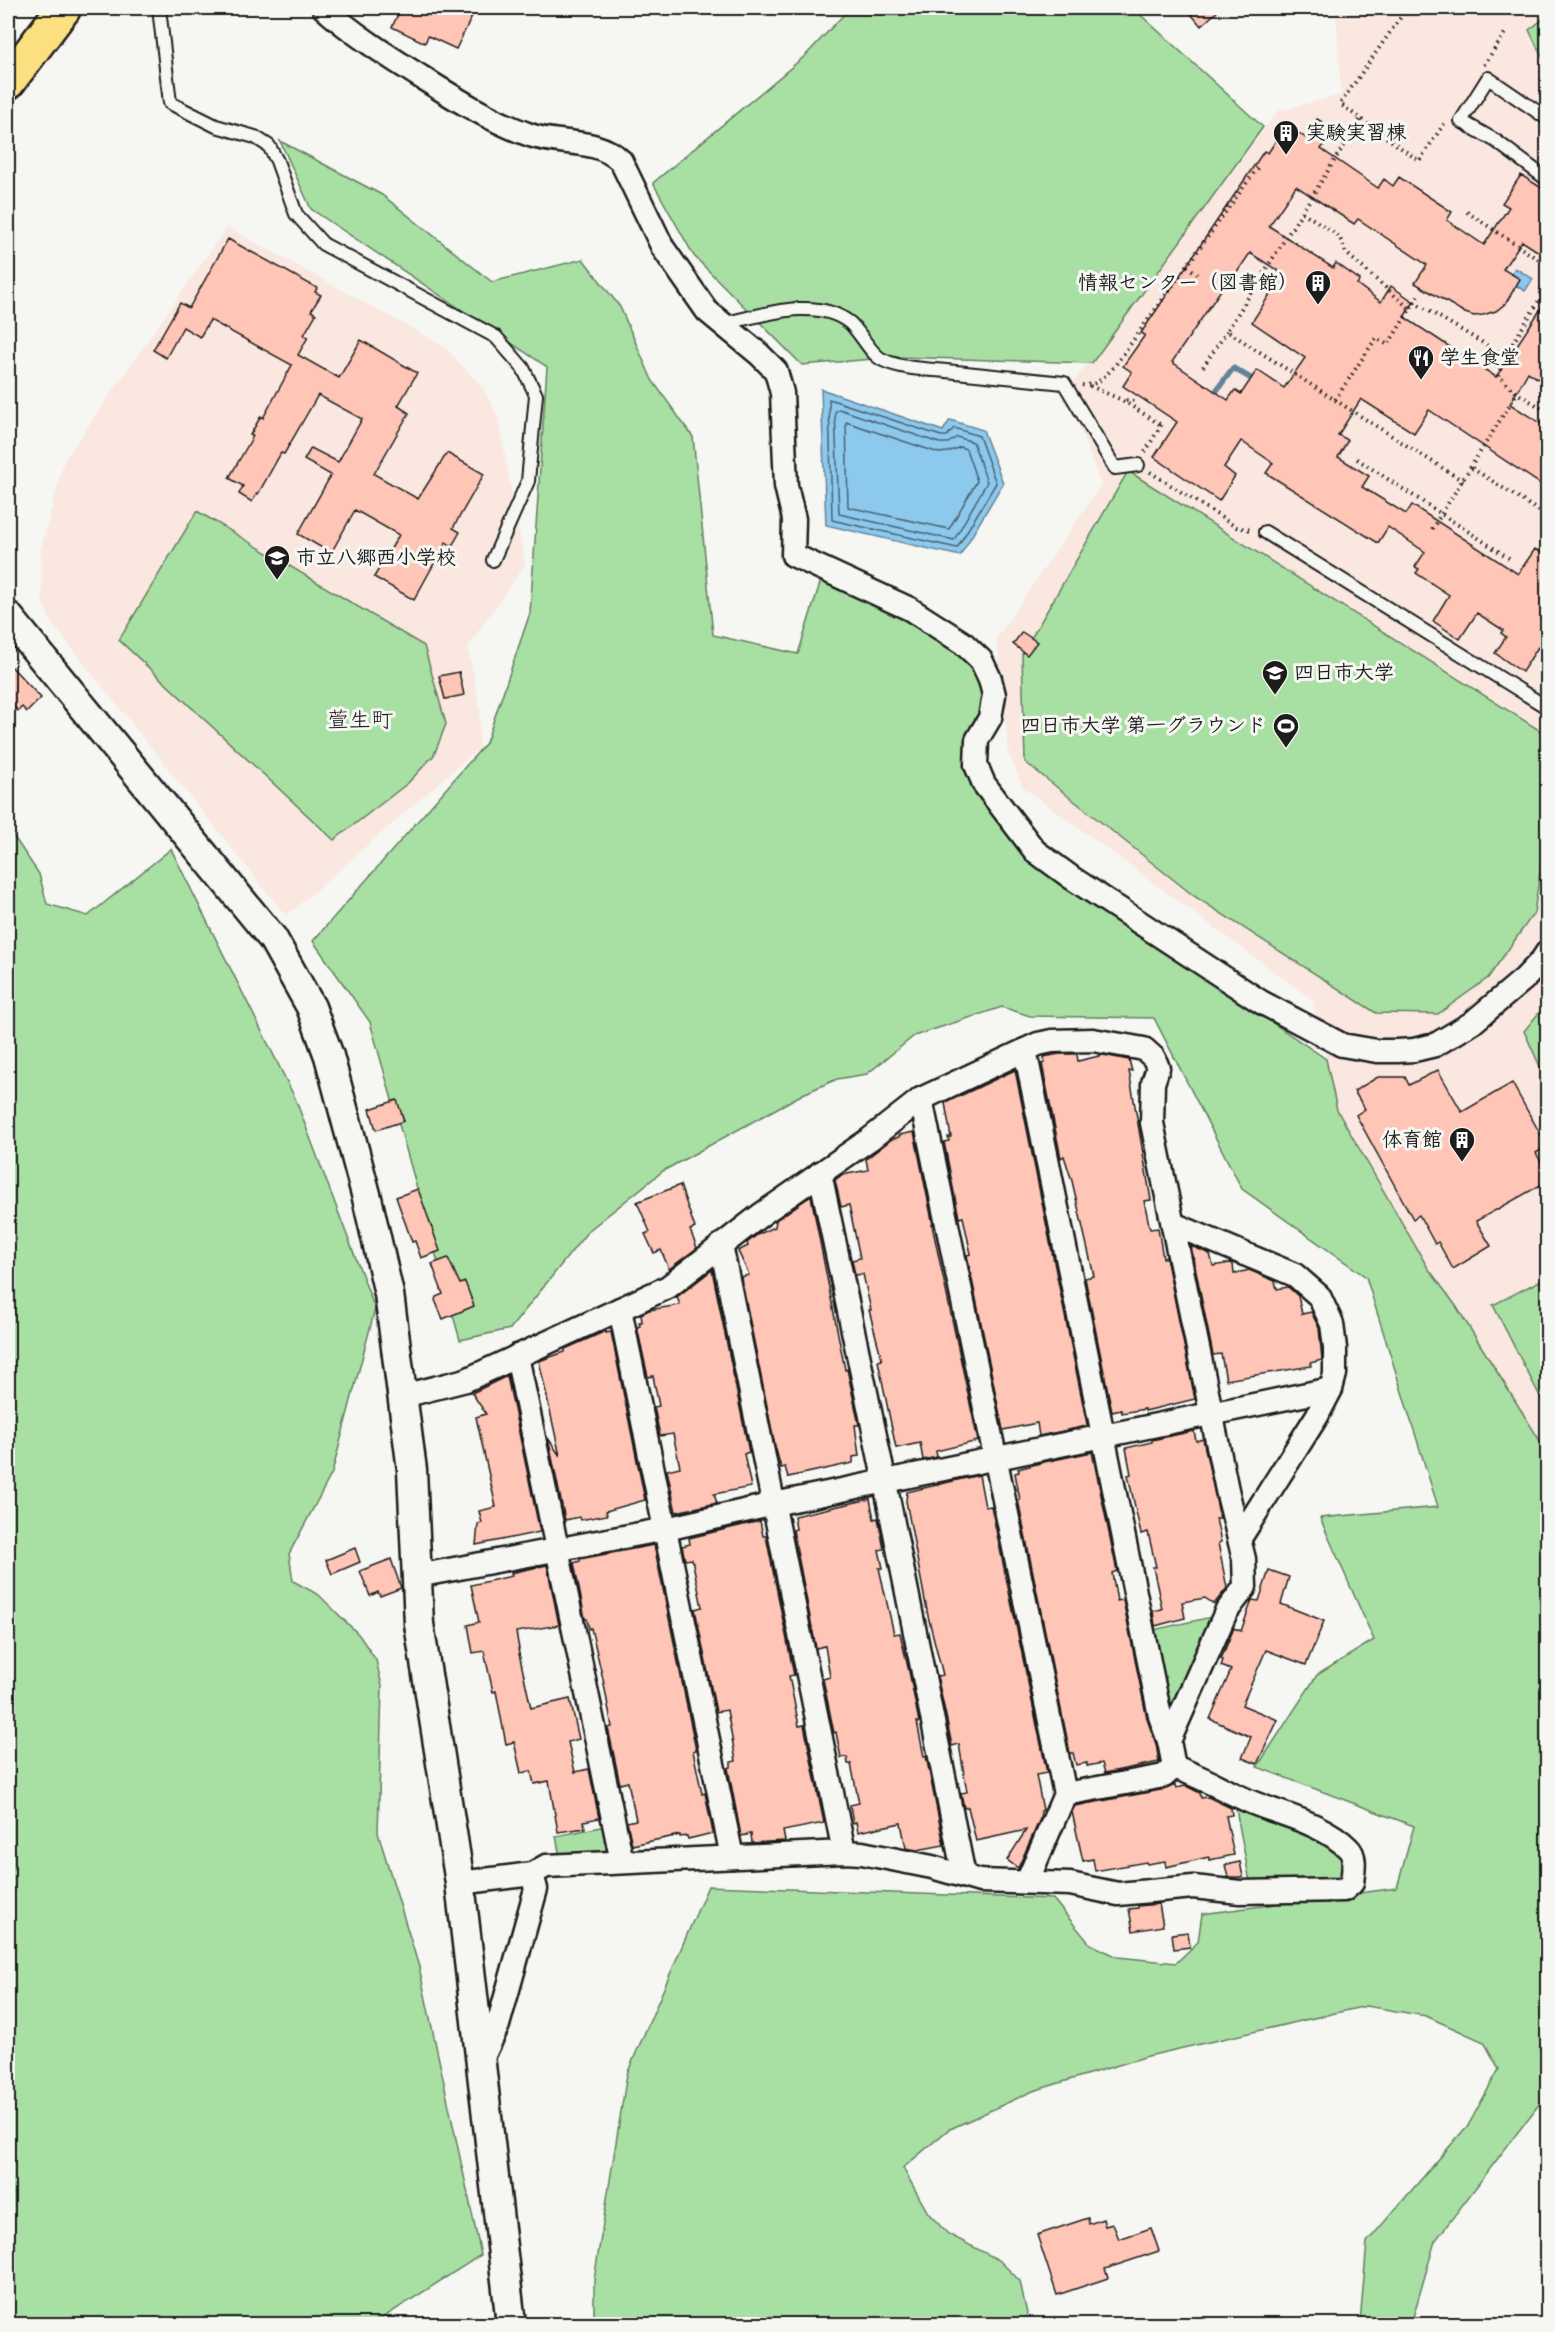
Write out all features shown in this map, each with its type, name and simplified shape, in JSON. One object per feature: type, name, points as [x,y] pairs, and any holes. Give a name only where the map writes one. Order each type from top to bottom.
[{"type":"highway","points":[[8,76],[51,8]]},
{"type":"highway","points":[[8,82],[64,8]]},
{"type":"street","points":[[324,8],[394,59],[494,120],[543,140],[588,144],[612,153],[621,161],[663,248],[707,311],[776,371],[782,393],[786,486],[794,519],[793,555],[910,609],[963,643],[981,660],[990,679],[994,695],[990,718],[977,740],[976,765],[984,784],[1035,851],[1072,878],[1261,1002],[1342,1045],[1377,1051],[1414,1050],[1445,1040],[1472,1023],[1524,979],[1548,951]]},
{"type":"street","points":[[8,616],[273,939],[295,975],[324,1039],[367,1198],[389,1294],[413,1481],[419,1624],[460,1883],[511,2325]]},
{"type":"street","points":[[403,1396],[466,1380],[668,1287],[721,1245],[820,1173],[870,1140],[921,1099],[1024,1050],[1052,1041],[1093,1040],[1144,1049],[1154,1058],[1158,1068],[1153,1083],[1152,1123],[1227,1490],[1244,1559],[1245,1587],[1226,1612],[1169,1741]]},
{"type":"street","points":[[1024,1050],[1160,1716],[1169,1741],[1174,1767]]},
{"type":"street","points":[[921,1099],[1065,1794],[1028,1882]]},
{"type":"street","points":[[820,1173],[964,1876]]},
{"type":"street","points":[[1173,1224],[1295,1275],[1320,1296],[1332,1324],[1335,1348],[1335,1374],[1332,1389],[1240,1538]]},
{"type":"street","points":[[721,1245],[844,1852]]},
{"type":"street","points":[[620,1309],[732,1857]]},
{"type":"street","points":[[517,1356],[622,1862]]},
{"type":"street","points":[[417,1576],[666,1529],[774,1504],[1104,1438],[1332,1389]]},
{"type":"street","points":[[1065,1794],[1164,1776],[1174,1767]]},
{"type":"street","points":[[460,1883],[532,1874],[546,1866],[844,1852],[862,1853],[932,1867],[980,1881],[1070,1884],[1118,1894],[1193,1887],[1240,1892],[1344,1890],[1352,1883],[1353,1857],[1349,1848],[1320,1829],[1254,1803],[1198,1775],[1174,1767]]},
{"type":"street","points":[[482,2059],[498,2025],[536,1889],[532,1874]]},
{"type":"lane","points":[[159,8],[170,103],[216,126],[255,137],[269,147],[277,161],[296,214],[323,244],[496,337],[523,368],[536,395],[528,482],[493,560]]},
{"type":"lane","points":[[1548,119],[1488,78],[1461,121],[1496,141],[1548,180]]},
{"type":"lane","points":[[721,324],[774,313],[823,311],[848,322],[860,333],[881,360],[909,367],[1064,383],[1115,468],[1138,465]]},
{"type":"lane","points":[[1264,532],[1548,708]]},
{"type":"path","points":[[1407,8],[1340,104],[1419,161],[1451,114]]},
{"type":"path","points":[[1482,68],[1507,30]]},
{"type":"path","points":[[1203,368],[1360,120]]},
{"type":"path","points":[[1089,386],[1104,378],[1114,368],[1258,167]]},
{"type":"path","points":[[1302,212],[1339,236],[1346,253],[1410,309]]},
{"type":"path","points":[[1467,212],[1548,266]]},
{"type":"path","points":[[1187,266],[1200,276]]},
{"type":"path","points":[[1548,286],[1505,356],[1498,376],[1517,393],[1548,412]]},
{"type":"path","points":[[1335,400],[1376,338],[1388,345],[1420,293]]},
{"type":"path","points":[[1414,302],[1505,356]]},
{"type":"path","points":[[1227,331],[1463,481]]},
{"type":"path","points":[[1064,383],[1089,386],[1122,400],[1162,424],[1138,465],[1236,526],[1264,532]]},
{"type":"path","points":[[1432,529],[1517,393]]},
{"type":"path","points":[[1122,400],[1138,401]]},
{"type":"path","points":[[1357,459],[1509,558]]},
{"type":"path","points":[[1472,468],[1548,517]]},
{"type":"shaded area","name":"四日市大学","points":[[1336,8],[1547,8],[1547,16],[1529,30],[1548,67],[1548,1003],[1524,1031],[1547,1082],[1547,1452],[1456,1306],[1428,1268],[1337,1110],[1313,1000],[1023,787],[1009,754],[997,638],[1101,485],[1066,392],[1278,111],[1341,95]]},
{"type":"shaded area","name":"市立八郷西小学校","points":[[227,227],[445,347],[483,388],[498,417],[525,564],[468,646],[480,711],[479,748],[286,916],[51,622],[42,598],[41,549],[64,461]]},
{"type":"green space","points":[[850,8],[1133,8],[1263,127],[1092,363],[897,357],[802,365],[694,256],[653,183],[806,55]]},
{"type":"green space","points":[[1547,16],[1547,67],[1529,30]]},
{"type":"green space","points":[[280,141],[382,195],[492,282],[583,259],[620,307],[652,380],[693,437],[713,635],[798,654],[821,580],[916,621],[968,662],[983,697],[981,715],[968,737],[965,761],[973,791],[1028,857],[1326,1059],[1337,1110],[1428,1268],[1456,1306],[1547,1452],[1547,2097],[1540,2103],[1435,2241],[1411,2324],[1360,2324],[1367,2242],[1469,2124],[1499,2069],[1484,2042],[1426,2016],[1366,2006],[1148,2056],[1033,2091],[948,2130],[903,2168],[928,2213],[948,2234],[999,2260],[1020,2281],[1027,2314],[1023,2324],[594,2324],[594,2280],[627,2074],[708,1886],[1053,1899],[1090,1944],[1118,1957],[1176,1963],[1198,1942],[1202,1914],[1397,1888],[1414,1826],[1257,1767],[1317,1675],[1374,1640],[1320,1518],[1438,1507],[1366,1277],[1242,1189],[1154,1018],[1030,1016],[1002,1007],[914,1036],[867,1074],[837,1079],[803,1094],[663,1171],[588,1231],[510,1329],[460,1340],[370,1022],[313,941],[486,743],[530,613],[547,367],[311,209]]},
{"type":"green space","name":"四日市大学 第一グラウンド","points":[[1128,471],[1547,735],[1547,824],[1534,913],[1488,978],[1438,1014],[1376,1013],[1194,896],[1025,762],[1022,654]]},
{"type":"green space","points":[[197,511],[424,646],[446,724],[434,755],[408,783],[334,840],[119,640]]},
{"type":"green space","points":[[8,828],[39,874],[47,904],[88,916],[171,849],[295,1098],[375,1309],[332,1473],[289,1554],[293,1581],[319,1595],[359,1635],[376,1660],[382,1686],[378,1833],[419,1967],[481,2255],[373,2324],[8,2324]]},
{"type":"green space","points":[[1547,1003],[1547,1082],[1524,1031]]},
{"type":"green space","points":[[1547,1277],[1547,1410],[1493,1305]]},
{"type":"green space","points":[[1216,1616],[1175,1715],[1168,1712],[1153,1630]]},
{"type":"green space","points":[[1235,1804],[1318,1837],[1345,1856],[1345,1880],[1250,1882]]},
{"type":"green space","points":[[606,1826],[610,1851],[606,1855],[560,1857],[556,1836]]},
{"type":"water","points":[[1515,268],[1533,279],[1525,291],[1507,280]]},
{"type":"water","points":[[821,389],[943,431],[950,420],[983,430],[1003,483],[960,556],[826,525]]},
{"type":"building","points":[[401,8],[476,8],[456,49],[428,36],[425,43],[392,27]]},
{"type":"building","points":[[1199,8],[1221,8],[1201,26],[1191,14]]},
{"type":"building","points":[[1317,119],[1334,129],[1321,149],[1378,188],[1384,179],[1393,186],[1399,177],[1452,212],[1447,220],[1484,245],[1509,207],[1502,203],[1521,175],[1548,192],[1548,258],[1522,241],[1503,269],[1520,279],[1506,303],[1496,311],[1483,315],[1474,316],[1465,313],[1415,283],[1427,265],[1358,219],[1354,224],[1296,186],[1269,226],[1333,268],[1336,263],[1360,280],[1357,284],[1381,302],[1391,286],[1414,302],[1404,317],[1496,377],[1548,298],[1548,385],[1528,372],[1510,404],[1548,428],[1548,489],[1429,410],[1414,433],[1361,399],[1338,435],[1348,440],[1338,457],[1369,476],[1362,487],[1406,514],[1412,505],[1518,574],[1535,549],[1548,557],[1548,638],[1540,648],[1538,647],[1522,672],[1495,653],[1506,637],[1501,633],[1503,630],[1477,613],[1460,639],[1433,621],[1449,595],[1416,573],[1419,569],[1415,567],[1425,552],[1388,527],[1378,543],[1266,473],[1273,463],[1241,441],[1224,467],[1235,476],[1219,501],[1154,457],[1177,422],[1123,386],[1132,372],[1123,366],[1145,335],[1141,333],[1264,151],[1268,153],[1279,136],[1287,140],[1294,130],[1306,138]],"holes":[[[1250,253],[1283,274],[1252,322],[1305,358],[1284,388],[1257,370],[1241,394],[1235,390],[1228,400],[1172,362],[1225,284],[1228,286]]]},
{"type":"building","points":[[228,239],[317,288],[315,292],[321,295],[311,311],[316,314],[304,335],[308,337],[298,355],[339,378],[361,340],[417,373],[398,406],[409,413],[374,474],[418,499],[447,453],[484,474],[453,528],[460,532],[452,546],[446,542],[414,600],[374,577],[399,535],[355,510],[331,553],[298,534],[331,475],[304,460],[311,448],[338,462],[362,419],[318,395],[284,454],[281,453],[252,502],[239,494],[243,486],[229,478],[253,436],[250,435],[261,416],[263,418],[292,365],[210,320],[200,337],[183,327],[166,358],[153,350],[180,303],[189,308]]},
{"type":"building","points":[[1022,632],[1037,642],[1027,655],[1013,644]]},
{"type":"building","points":[[8,663],[41,698],[27,712],[22,707],[18,711],[8,700]]},
{"type":"building","points":[[459,672],[464,695],[445,699],[439,676]]},
{"type":"building","points":[[1077,1054],[1078,1061],[1103,1055],[1129,1060],[1151,1200],[1144,1201],[1150,1229],[1158,1228],[1163,1258],[1166,1257],[1195,1399],[1145,1411],[1145,1409],[1122,1413],[1121,1410],[1112,1412],[1085,1278],[1094,1276],[1072,1181],[1064,1156],[1061,1158],[1042,1064],[1045,1063],[1044,1057]]},
{"type":"building","points":[[1015,1070],[1087,1424],[1087,1426],[1039,1436],[1037,1423],[1003,1430],[967,1255],[971,1254],[963,1217],[959,1218],[944,1142],[949,1141],[948,1137],[951,1137],[945,1103]]},
{"type":"building","name":"体育館","points":[[1438,1070],[1462,1112],[1512,1083],[1547,1146],[1536,1153],[1548,1174],[1548,1181],[1476,1221],[1491,1246],[1453,1269],[1438,1242],[1435,1244],[1419,1215],[1413,1219],[1356,1115],[1365,1109],[1354,1091],[1378,1077],[1405,1077],[1409,1085]]},
{"type":"building","points":[[397,1100],[404,1121],[376,1130],[370,1109]]},
{"type":"building","points":[[914,1132],[978,1441],[936,1451],[937,1457],[923,1460],[920,1443],[896,1448],[878,1361],[882,1360],[869,1310],[871,1310],[863,1274],[855,1275],[852,1260],[860,1258],[849,1205],[841,1207],[835,1180],[842,1175],[868,1170],[866,1159],[899,1135]]},
{"type":"building","points":[[680,1185],[695,1228],[690,1230],[697,1248],[669,1269],[661,1250],[654,1253],[645,1234],[650,1232],[637,1202]]},
{"type":"building","points":[[418,1189],[440,1251],[421,1258],[415,1241],[412,1242],[396,1197]]},
{"type":"building","points":[[811,1196],[845,1370],[847,1369],[859,1425],[855,1425],[859,1456],[853,1457],[853,1463],[788,1477],[785,1467],[781,1468],[775,1446],[741,1277],[749,1275],[738,1251],[748,1246],[747,1243],[757,1235],[775,1227],[776,1220]]},
{"type":"building","points":[[1191,1246],[1210,1254],[1213,1266],[1230,1263],[1233,1264],[1234,1274],[1249,1270],[1275,1281],[1277,1289],[1288,1287],[1298,1296],[1302,1314],[1311,1312],[1319,1328],[1322,1360],[1310,1363],[1311,1366],[1226,1380],[1221,1354],[1213,1355]]},
{"type":"building","points":[[448,1258],[460,1284],[465,1282],[474,1306],[443,1319],[435,1300],[443,1294],[432,1264]]},
{"type":"building","points":[[712,1270],[749,1452],[744,1454],[751,1487],[714,1494],[717,1503],[676,1512],[667,1470],[680,1467],[673,1434],[660,1436],[654,1407],[659,1406],[653,1376],[648,1377],[637,1327],[640,1326],[639,1322],[642,1322],[641,1314],[649,1310],[680,1305],[677,1297]]},
{"type":"building","points":[[606,1331],[606,1333],[611,1332],[645,1500],[606,1511],[607,1515],[565,1520],[548,1438],[560,1456],[539,1361],[565,1352],[565,1349]]},
{"type":"building","points":[[507,1376],[540,1532],[476,1545],[478,1524],[482,1523],[479,1511],[496,1507],[476,1417],[486,1414],[472,1393]]},
{"type":"building","points":[[1194,1431],[1196,1441],[1203,1439],[1220,1519],[1216,1519],[1221,1542],[1218,1543],[1227,1588],[1214,1604],[1205,1598],[1182,1602],[1185,1618],[1155,1626],[1153,1611],[1162,1609],[1153,1567],[1156,1567],[1148,1532],[1141,1534],[1128,1475],[1131,1474],[1126,1448]]},
{"type":"building","points":[[1092,1452],[1117,1571],[1112,1573],[1117,1601],[1123,1600],[1147,1719],[1156,1744],[1159,1762],[1105,1773],[1102,1763],[1087,1766],[1087,1763],[1076,1765],[1073,1753],[1070,1753],[1018,1500],[1020,1500],[1015,1473],[1019,1472],[1018,1469]]},
{"type":"building","points":[[979,1475],[985,1507],[991,1506],[1047,1773],[1036,1775],[1043,1810],[1018,1868],[1007,1860],[1026,1830],[976,1841],[968,1807],[964,1808],[961,1793],[967,1792],[959,1744],[952,1746],[937,1676],[943,1675],[928,1616],[906,1501],[907,1492]]},
{"type":"building","points":[[870,1499],[874,1519],[878,1518],[884,1549],[879,1550],[883,1568],[879,1568],[894,1634],[900,1633],[944,1845],[917,1850],[906,1848],[901,1823],[858,1832],[856,1822],[853,1823],[850,1805],[859,1803],[851,1764],[848,1764],[847,1757],[841,1758],[836,1732],[834,1733],[823,1679],[830,1677],[825,1646],[816,1648],[793,1530],[796,1529],[794,1516]]},
{"type":"building","points":[[760,1521],[763,1536],[766,1536],[794,1675],[789,1676],[799,1726],[804,1725],[824,1823],[783,1831],[785,1841],[752,1843],[751,1834],[741,1836],[728,1768],[731,1767],[731,1762],[736,1761],[727,1710],[716,1712],[695,1609],[702,1607],[692,1559],[685,1560],[682,1546],[690,1544],[689,1538]]},
{"type":"building","points":[[654,1545],[696,1750],[693,1751],[713,1833],[688,1839],[687,1836],[680,1837],[680,1835],[632,1845],[627,1822],[636,1820],[628,1782],[620,1784],[608,1728],[612,1727],[603,1679],[591,1628],[589,1629],[587,1619],[585,1619],[574,1563],[580,1559]]},
{"type":"building","points":[[355,1548],[360,1562],[332,1574],[326,1560]]},
{"type":"building","points":[[391,1559],[401,1588],[380,1596],[378,1592],[370,1596],[360,1571]]},
{"type":"building","points":[[547,1565],[559,1625],[516,1632],[518,1649],[531,1708],[570,1699],[579,1739],[568,1742],[575,1772],[589,1769],[599,1818],[584,1821],[585,1828],[558,1832],[549,1781],[534,1784],[531,1771],[521,1773],[514,1742],[506,1744],[496,1691],[493,1692],[484,1651],[473,1653],[468,1625],[479,1622],[471,1585]]},
{"type":"building","points":[[1269,1570],[1289,1577],[1281,1604],[1324,1621],[1306,1665],[1266,1650],[1242,1705],[1278,1720],[1257,1764],[1242,1758],[1251,1737],[1210,1719],[1231,1670],[1221,1666],[1223,1660],[1221,1659],[1234,1628],[1241,1631],[1252,1600],[1259,1601]]},
{"type":"building","points":[[1175,1785],[1176,1788],[1186,1786],[1200,1793],[1201,1798],[1208,1797],[1231,1808],[1232,1815],[1226,1816],[1234,1855],[1209,1860],[1209,1857],[1166,1867],[1165,1861],[1147,1864],[1146,1862],[1095,1871],[1093,1859],[1083,1861],[1072,1812],[1075,1806],[1166,1789]]},
{"type":"building","points":[[1240,1862],[1243,1877],[1228,1877],[1225,1865]]},
{"type":"building","points":[[1159,1904],[1163,1926],[1133,1931],[1129,1909]]},
{"type":"building","points":[[1188,1932],[1190,1947],[1174,1949],[1172,1934]]},
{"type":"building","points":[[1088,2218],[1089,2224],[1103,2219],[1105,2226],[1113,2224],[1119,2239],[1151,2228],[1159,2251],[1105,2269],[1108,2278],[1057,2295],[1037,2235]]},
{"type":"waterway","points":[[1211,398],[1233,368],[1257,382]]},
{"type":"place","name":"実験実習棟","points":[[1286,156]]},
{"type":"place","name":"情報センター（図書館）","points":[[1318,306]]},
{"type":"place","name":"学生食堂","points":[[1421,381]]},
{"type":"place","name":"市立八郷西小学校","points":[[277,581]]},
{"type":"place","name":"四日市大学","points":[[1275,696]]},
{"type":"place","name":"四日市大学 第一グラウンド","points":[[1286,749]]},
{"type":"place","name":"体育館","points":[[1462,1163]]},
{"type":"district","name":"萱生町","points":[[360,720]]}]
